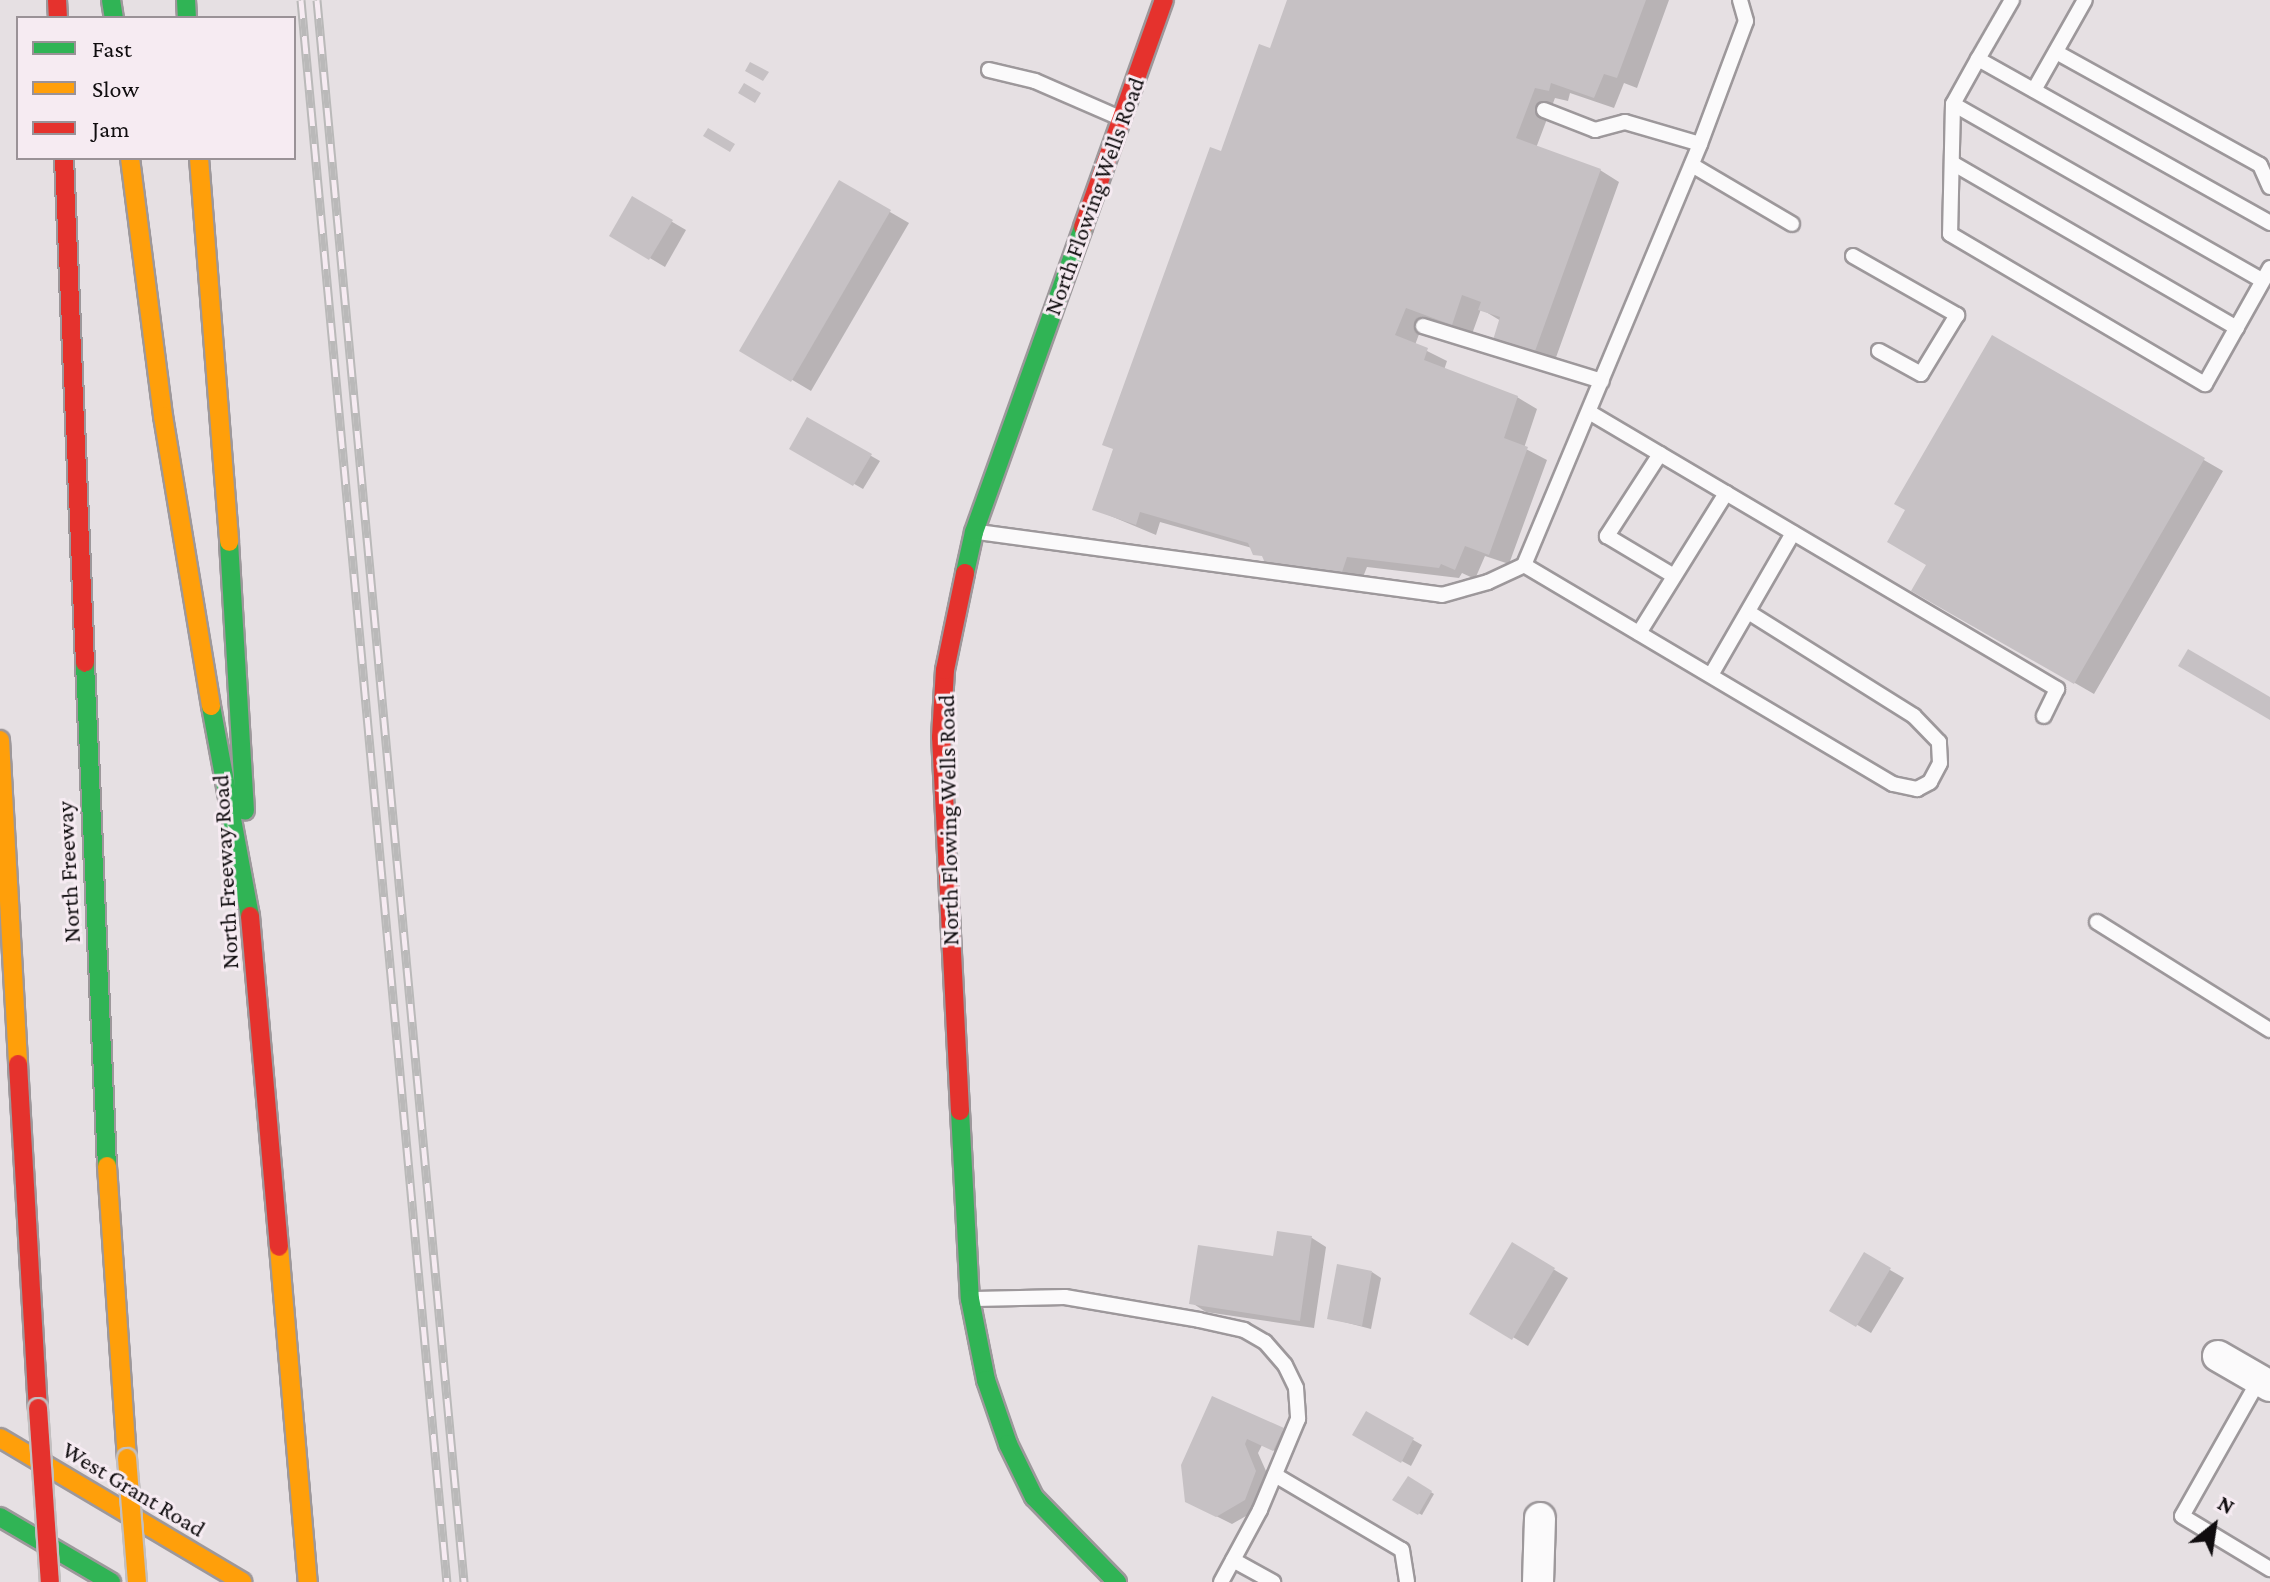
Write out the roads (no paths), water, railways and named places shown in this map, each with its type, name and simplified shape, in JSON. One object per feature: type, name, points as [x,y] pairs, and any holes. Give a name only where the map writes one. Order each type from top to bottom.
[{"type":"main road","name":"North Flowing Wells Road","points":[[1117,1582],[1034,1497],[1008,1444],[986,1380],[970,1299],[941,737],[945,670],[974,532],[1164,0]]},
{"type":"main road","name":"North Freeway","points":[[64,160],[102,1089],[137,1582]]},
{"type":"main road","points":[[130,160],[165,432],[197,629],[250,916]]},
{"type":"main road","name":"North Freeway Road","points":[[199,160],[236,628],[250,916],[308,1582]]},
{"type":"main road","points":[[0,740],[50,1582]]},
{"type":"main road","name":"West Grant Road","points":[[0,1438],[243,1582]]},
{"type":"main road","points":[[0,1517],[111,1582]]},
{"type":"street","points":[[2218,1356],[2265,1383]]},
{"type":"street","points":[[1538,1582],[1540,1518]]},
{"type":"lane","points":[[974,532],[1442,595],[1488,582],[1524,565],[1692,165],[1746,21],[1740,0]]},
{"type":"lane","points":[[1953,104],[2266,274],[2205,384],[1950,234],[1953,104],[2012,0]]},
{"type":"lane","points":[[2034,90],[2085,0]]},
{"type":"lane","points":[[2056,52],[2260,165],[2270,187]]},
{"type":"lane","points":[[1978,59],[2270,223]]},
{"type":"lane","points":[[989,70],[1035,81],[1122,119]]},
{"type":"lane","points":[[1544,110],[1595,130],[1625,122],[1700,144]]},
{"type":"lane","points":[[1954,164],[2237,328]]},
{"type":"lane","points":[[1692,165],[1792,224]]},
{"type":"lane","points":[[1853,256],[1957,315],[1921,374],[1879,351]]},
{"type":"lane","points":[[1423,326],[1602,381]]},
{"type":"lane","points":[[1589,412],[2057,689],[2044,716]]},
{"type":"lane","points":[[1660,454],[1607,536],[1674,576]]},
{"type":"lane","points":[[1639,633],[1726,493]]},
{"type":"lane","points":[[1711,675],[1793,533]]},
{"type":"lane","points":[[1524,565],[1893,784],[1917,789],[1930,782],[1940,763],[1939,742],[1914,716],[1748,612]]},
{"type":"lane","points":[[2097,922],[2270,1030]]},
{"type":"lane","points":[[970,1299],[1065,1297],[1244,1330],[1265,1342],[1285,1365],[1296,1388],[1298,1419],[1275,1475],[1221,1582]]},
{"type":"lane","points":[[2265,1383],[2182,1516],[2270,1569]]},
{"type":"lane","points":[[1275,1475],[1402,1550],[1407,1582]]},
{"type":"lane","points":[[1233,1560],[1273,1582]]},
{"type":"railway","points":[[301,0],[447,1582]]},
{"type":"railway","points":[[317,0],[464,1582]]}]
